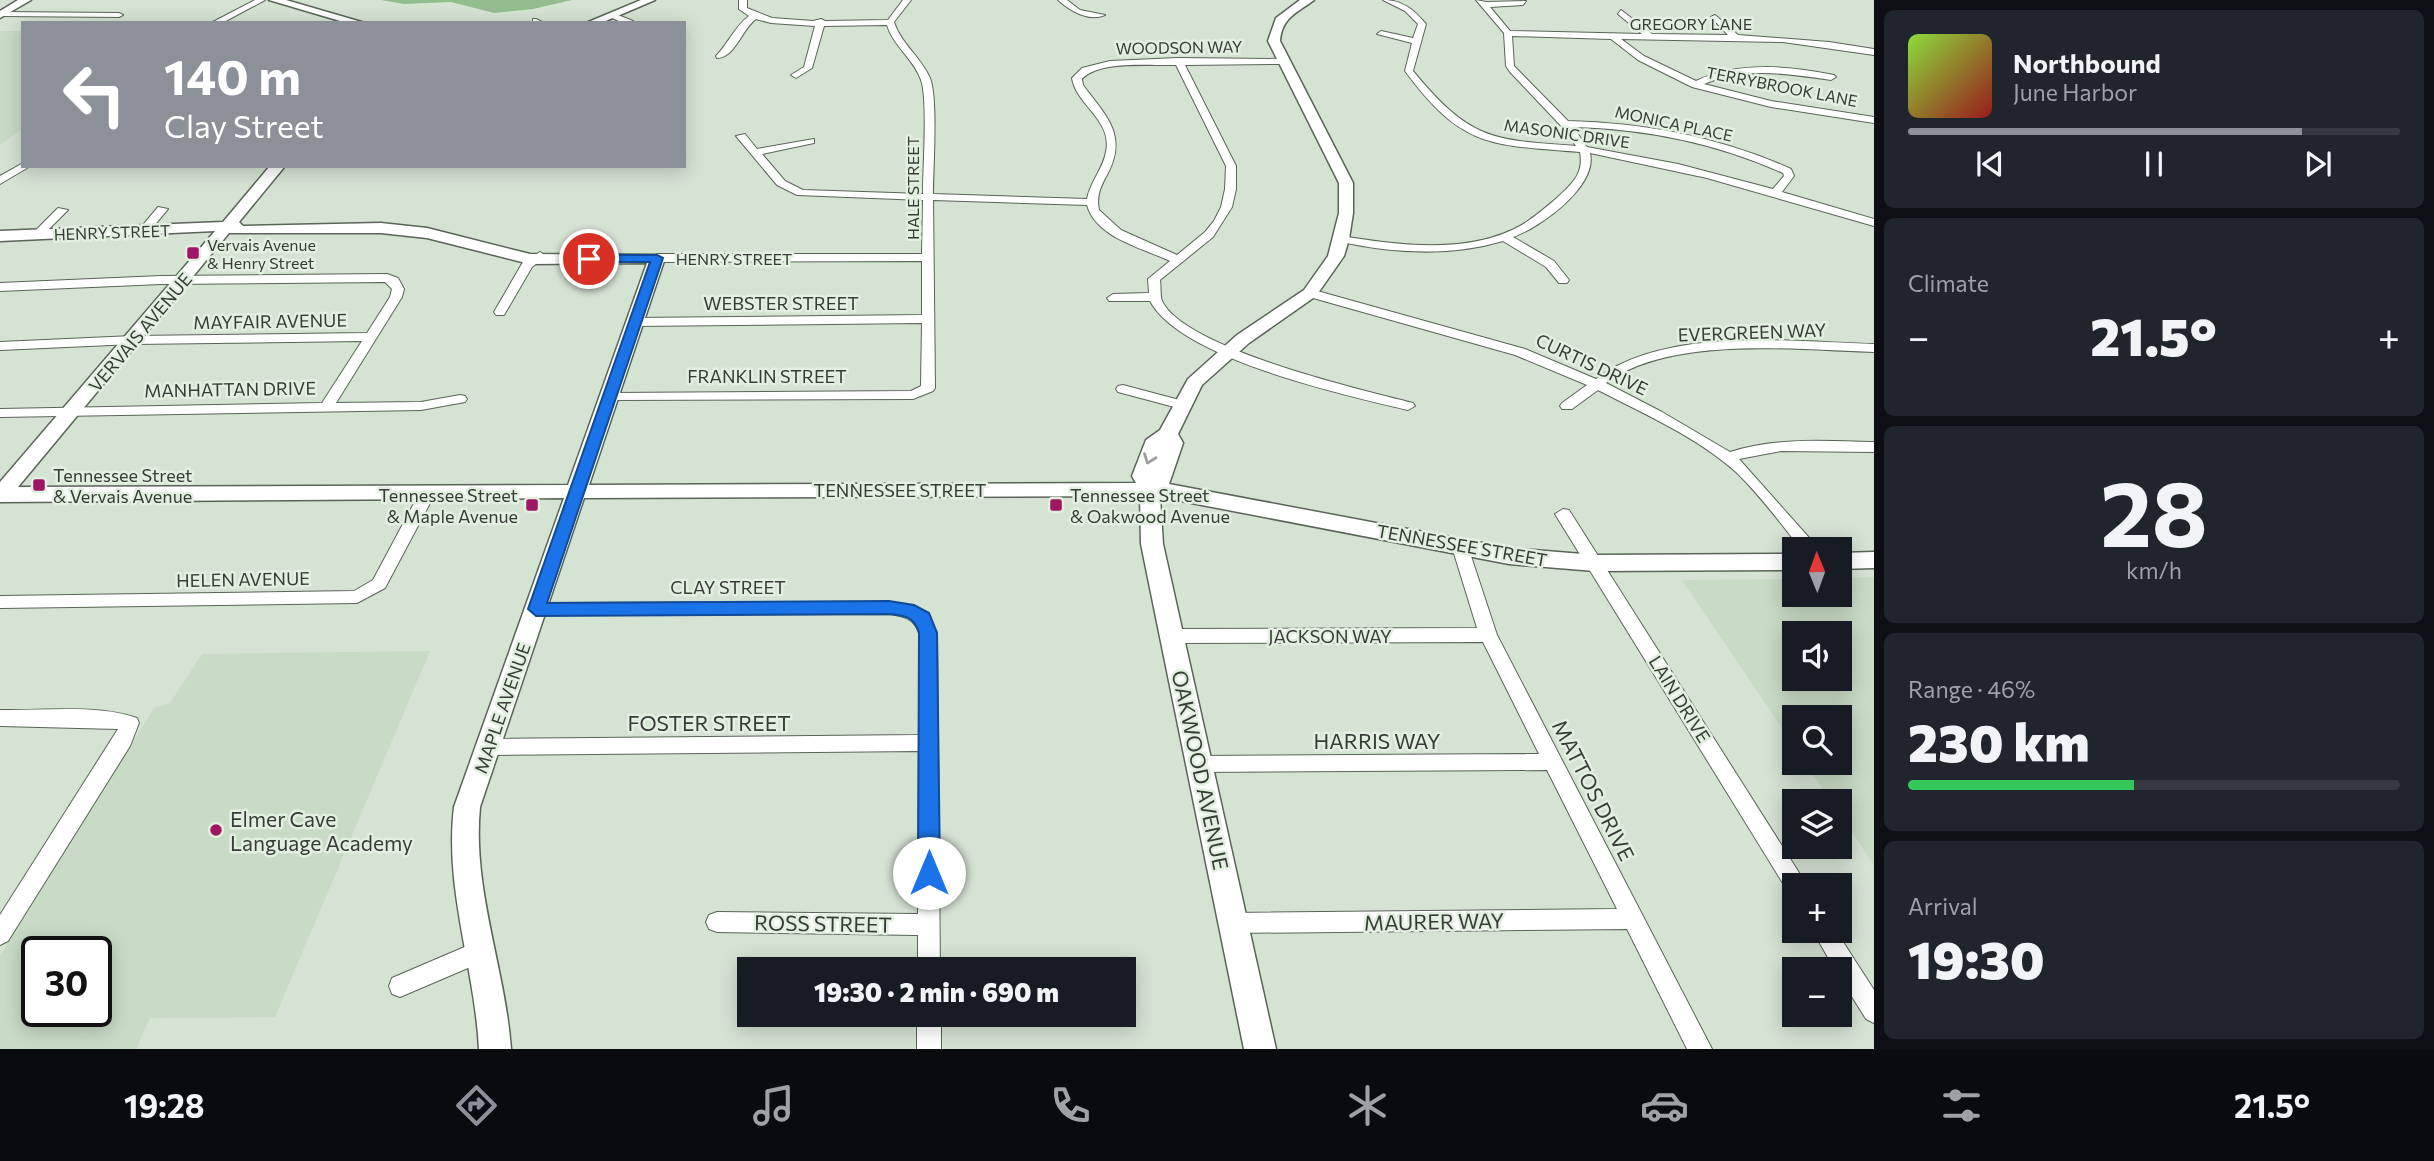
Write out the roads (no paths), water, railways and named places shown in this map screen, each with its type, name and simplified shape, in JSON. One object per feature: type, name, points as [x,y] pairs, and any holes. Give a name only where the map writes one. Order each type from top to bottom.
[{"type":"main road","points":[[1,15],[26,0]]},
{"type":"main road","points":[[274,0],[353,21]]},
{"type":"main road","points":[[596,21],[650,0]]},
{"type":"main road","points":[[1150,490],[1163,478],[1173,443],[1168,434],[1194,383],[1230,351],[1310,293],[1336,256],[1346,214],[1346,183],[1282,61],[1274,30],[1282,17],[1303,1]]},
{"type":"main road","name":"VERVAIS AVENUE","points":[[0,494],[75,410],[276,168]]},
{"type":"main road","name":"HENRY STREET","points":[[0,236],[224,228],[246,231],[403,229],[530,259],[657,258]]},
{"type":"main road","name":"MAPLE AVENUE","points":[[495,1049],[491,1000],[462,834],[467,807],[657,258]]},
{"type":"main road","name":"TENNESSEE STREET","points":[[0,494],[1150,490],[1175,491],[1510,556],[1595,564],[1782,562]]},
{"type":"main road","name":"OAKWOOD AVENUE","points":[[1150,490],[1152,544],[1260,1049]]},
{"type":"main road","points":[[1852,561],[1874,560]]},
{"type":"street","points":[[219,21],[261,0]]},
{"type":"street","points":[[743,0],[743,9],[753,17],[890,22],[907,0]]},
{"type":"street","points":[[1062,0],[1078,12],[1101,15]]},
{"type":"street","name":"MASONIC DRIVE","points":[[1387,0],[1408,9],[1422,24],[1409,71],[1459,124],[1471,132],[1507,141],[1583,148],[1650,161],[1874,223]]},
{"type":"street","points":[[1482,2],[1523,3]]},
{"type":"street","points":[[1341,239],[1425,247],[1480,243],[1528,225],[1586,172],[1588,162],[1583,148],[1510,66],[1508,33],[1482,2]]},
{"type":"street","points":[[1621,12],[1649,36]]},
{"type":"street","points":[[61,21],[72,14]]},
{"type":"street","points":[[1,15],[119,15],[112,21]]},
{"type":"street","points":[[613,15],[626,21]]},
{"type":"street","points":[[720,56],[726,52],[736,30],[753,17]]},
{"type":"street","points":[[1714,17],[1734,36]]},
{"type":"street","points":[[796,75],[808,68],[821,21]]},
{"type":"street","name":"HALE STREET","points":[[890,22],[893,32],[926,78],[928,388],[923,391]]},
{"type":"street","name":"GREGORY LANE","points":[[1508,33],[1613,37],[1734,36],[1828,43],[1874,52]]},
{"type":"street","points":[[1381,34],[1417,41]]},
{"type":"street","name":"TERRYBROOK LANE","points":[[1613,37],[1661,70],[1695,85],[1762,102],[1874,120]]},
{"type":"street","points":[[1178,61],[1231,166],[1231,175],[1219,224],[1206,241],[1154,279],[1152,298],[1166,318],[1230,351],[1294,378],[1408,406]]},
{"type":"street","name":"WOODSON WAY","points":[[1090,202],[1113,144],[1109,129],[1077,78],[1085,70],[1097,66],[1178,61],[1282,61]]},
{"type":"street","points":[[1695,85],[1716,74],[1737,71],[1831,77]]},
{"type":"street","name":"MONICA PLACE","points":[[1564,124],[1624,126],[1733,150],[1787,171],[1789,176],[1775,194]]},
{"type":"street","points":[[741,136],[780,183],[801,193],[841,197],[1090,202],[1102,222],[1178,261]]},
{"type":"street","points":[[757,152],[810,141]]},
{"type":"street","points":[[0,181],[21,167]]},
{"type":"street","points":[[144,231],[162,209]]},
{"type":"street","points":[[37,235],[62,210]]},
{"type":"street","points":[[1503,236],[1550,264],[1563,280]]},
{"type":"street","points":[[500,312],[527,265],[540,257]]},
{"type":"street","name":"HENRY STREET","points":[[657,258],[928,257]]},
{"type":"street","points":[[0,287],[185,279],[381,276],[394,281],[398,289],[372,337],[327,407]]},
{"type":"street","name":"CURTIS DRIVE","points":[[1310,293],[1484,340],[1597,384],[1691,434],[1728,458],[1760,487],[1801,537]]},
{"type":"street","points":[[1113,298],[1152,298]]},
{"type":"street","name":"WEBSTER STREET","points":[[634,322],[928,320]]},
{"type":"street","name":"MAYFAIR AVENUE","points":[[0,346],[133,340],[372,337]]},
{"type":"street","name":"EVERGREEN WAY","points":[[1567,406],[1612,372],[1632,363],[1674,352],[1874,348]]},
{"type":"street","points":[[1123,389],[1182,405]]},
{"type":"street","name":"FRANKLIN STREET","points":[[610,397],[900,395],[923,391]]},
{"type":"street","name":"MANHATTAN DRIVE","points":[[0,413],[421,406],[460,399]]},
{"type":"street","points":[[1728,458],[1749,450],[1770,447],[1874,447]]},
{"type":"street","name":"HELEN AVENUE","points":[[0,602],[357,597],[379,584],[428,492]]},
{"type":"street","name":"LAIN DRIVE","points":[[1563,514],[1581,547],[1595,564],[1788,873]]},
{"type":"street","name":"MATTOS DRIVE","points":[[1460,547],[1488,635],[1700,1049]]},
{"type":"street","name":"CLAY STREET","points":[[536,609],[889,608],[918,614],[923,618],[928,633],[929,743]]},
{"type":"street","name":"JACKSON WAY","points":[[1173,636],[1488,635]]},
{"type":"street","points":[[0,719],[103,719],[130,723],[123,740],[0,934]]},
{"type":"street","points":[[929,743],[929,957]]},
{"type":"street","name":"FOSTER STREET","points":[[489,747],[929,743]]},
{"type":"street","name":"HARRIS WAY","points":[[1199,764],[1554,762]]},
{"type":"street","name":"MAURER WAY","points":[[1234,923],[1635,919]]},
{"type":"street","name":"ROSS STREET","points":[[718,922],[929,925]]},
{"type":"street","points":[[1832,943],[1874,1011]]},
{"type":"street","points":[[400,986],[481,951]]},
{"type":"street","points":[[929,1027],[929,1049]]},
{"type":"place","name":"Vervais Avenue & Henry Street","points":[[193,253]]},
{"type":"place","name":"Tennessee Street & Vervais Avenue","points":[[39,485]]},
{"type":"place","name":"Tennessee Street & Maple Avenue","points":[[532,505]]},
{"type":"place","name":"Tennessee Street & Oakwood Avenue","points":[[1056,505]]},
{"type":"place","name":"Elmer Cave Language Academy","points":[[216,830]]}]
